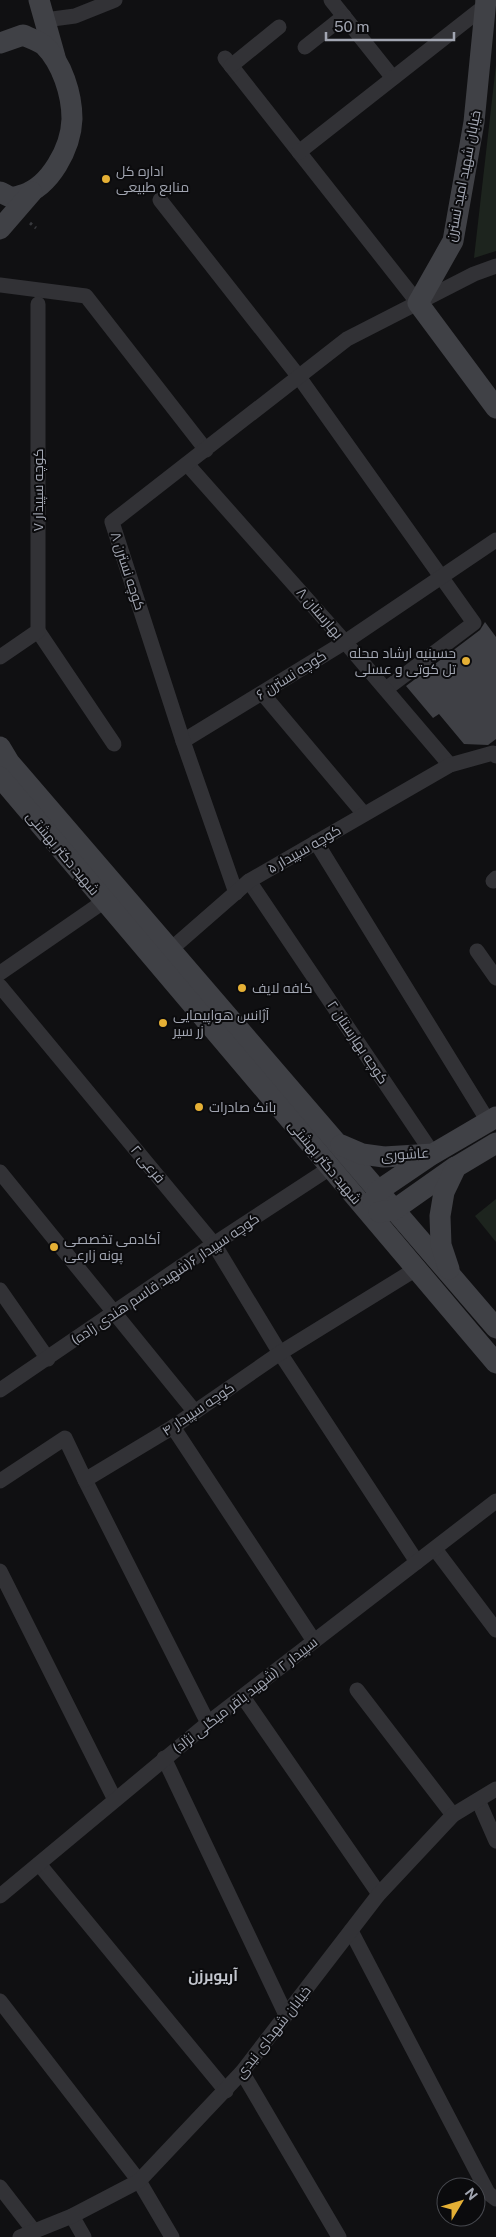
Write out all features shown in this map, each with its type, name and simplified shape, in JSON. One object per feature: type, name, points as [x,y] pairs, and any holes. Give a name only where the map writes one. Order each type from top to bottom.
[{"type":"main road","points":[[0,229],[32,192],[48,178],[69,134],[72,120],[68,92],[56,60],[45,10],[39,0]]},
{"type":"main road","name":"خیابان شهید امید نسترن","points":[[418,302],[453,241],[474,122],[485,2]]},
{"type":"main road","points":[[0,43],[23,35],[43,44],[56,60]]},
{"type":"main road","points":[[0,192],[12,197],[32,192]]},
{"type":"main road","points":[[418,302],[496,408]]},
{"type":"main road","name":"شهید دکتر بهشتی","points":[[0,748],[170,950],[496,1328]]},
{"type":"main road","name":"شهید دکتر بهشتی","points":[[0,777],[496,1363]]},
{"type":"main road","name":"عاشوری","points":[[337,1143],[362,1154],[384,1157],[433,1154],[492,1119]]},
{"type":"main road","points":[[452,1276],[441,1246],[440,1216],[444,1192],[463,1162],[459,1137]]},
{"type":"main road","points":[[369,1214],[394,1210],[463,1162],[496,1143]]},
{"type":"main road","points":[[369,1214],[378,1191],[433,1154]]},
{"type":"street","points":[[45,10],[75,16],[115,0]]},
{"type":"street","points":[[331,0],[393,78]]},
{"type":"street","points":[[299,152],[485,2]]},
{"type":"street","points":[[305,47],[344,16]]},
{"type":"street","points":[[280,27],[228,62],[418,302]]},
{"type":"street","points":[[160,200],[299,377],[474,622],[386,689]]},
{"type":"street","name":"کوچه نسترن ۸","points":[[236,893],[183,741],[112,522],[347,339],[474,274],[496,266]]},
{"type":"street","points":[[0,285],[86,296],[206,450]]},
{"type":"street","name":"کوچه سپیدار ۷","points":[[38,304],[38,631]]},
{"type":"street","name":"بهارستان ۸","points":[[188,464],[386,689],[450,765]]},
{"type":"street","name":"کوچه نسترن ۶","points":[[183,741],[345,642],[496,540]]},
{"type":"street","points":[[0,657],[38,631],[114,744]]},
{"type":"street","points":[[262,693],[364,814]]},
{"type":"street","name":"کوچه سپیدار ۵","points":[[170,950],[249,881],[450,765],[493,753],[496,756]]},
{"type":"street","points":[[316,842],[492,1119]]},
{"type":"street","name":"کوچه بهارستان ۲","points":[[249,881],[433,1154]]},
{"type":"street","points":[[0,973],[104,902]]},
{"type":"street","points":[[477,952],[496,978]]},
{"type":"street","name":"فرعی ۲","points":[[0,986],[214,1244],[280,1353],[417,1562]]},
{"type":"street","name":"کوچه سپیدار ۶(شهید قاسم هندی زاده)","points":[[0,1390],[214,1244],[330,1168]]},
{"type":"street","points":[[0,1172],[195,1412]]},
{"type":"street","name":"کوچه سپیدار ۴","points":[[85,1480],[173,1427],[280,1353],[416,1269]]},
{"type":"street","points":[[0,1290],[48,1358]]},
{"type":"street","points":[[173,1427],[314,1641]]},
{"type":"street","points":[[0,1481],[65,1438],[208,1722]]},
{"type":"street","name":"سپیدار ۲ (شهید باقر میگلی نژاد)","points":[[1,1890],[40,1864],[208,1722],[496,1501]]},
{"type":"street","points":[[435,1549],[496,1630]]},
{"type":"street","points":[[0,1571],[114,1800]]},
{"type":"street","points":[[357,1690],[453,1815]]},
{"type":"street","points":[[243,1697],[379,1894]]},
{"type":"street","points":[[164,1758],[286,2015]]},
{"type":"street","name":"خیابان شهدای نیدی","points":[[20,2237],[72,2216],[139,2181],[242,2072],[379,1894],[453,1815],[496,1789]]},
{"type":"street","points":[[478,1800],[496,1841]]},
{"type":"street","points":[[40,1864],[226,2091]]},
{"type":"street","points":[[351,1931],[492,2196]]},
{"type":"street","points":[[0,2001],[139,2181],[172,2237]]},
{"type":"street","points":[[242,2072],[339,2237]]},
{"type":"street","points":[[0,2187],[34,2230]]},
{"type":"street","points":[[72,2216],[84,2237]]},
{"type":"shaded area","points":[[496,65],[496,251],[474,258]]},
{"type":"shaded area","points":[[496,1199],[496,1242],[475,1216]]},
{"type":"building","name":"حسینیه ارشاد محله تل کوتی و عسلی","points":[[485,622],[496,637],[496,739],[488,745],[464,744],[439,714],[433,718],[406,686],[480,630]]},
{"type":"place","name":"اداره کل منابع طبیعی","points":[[106,179]]},
{"type":"place","name":"حسینیه ارشاد محله تل کوتی و عسلی","points":[[466,661]]},
{"type":"place","name":"کافه لایف","points":[[242,988]]},
{"type":"place","name":"آژانس هواپیمایی زر سیر","points":[[163,1023]]},
{"type":"place","name":"بانک صادرات","points":[[199,1107]]},
{"type":"place","name":"آکادمی تخصصی پونه زارعی","points":[[54,1247]]},
{"type":"district","name":"آریو‌برزن","points":[[213,1976]]}]
